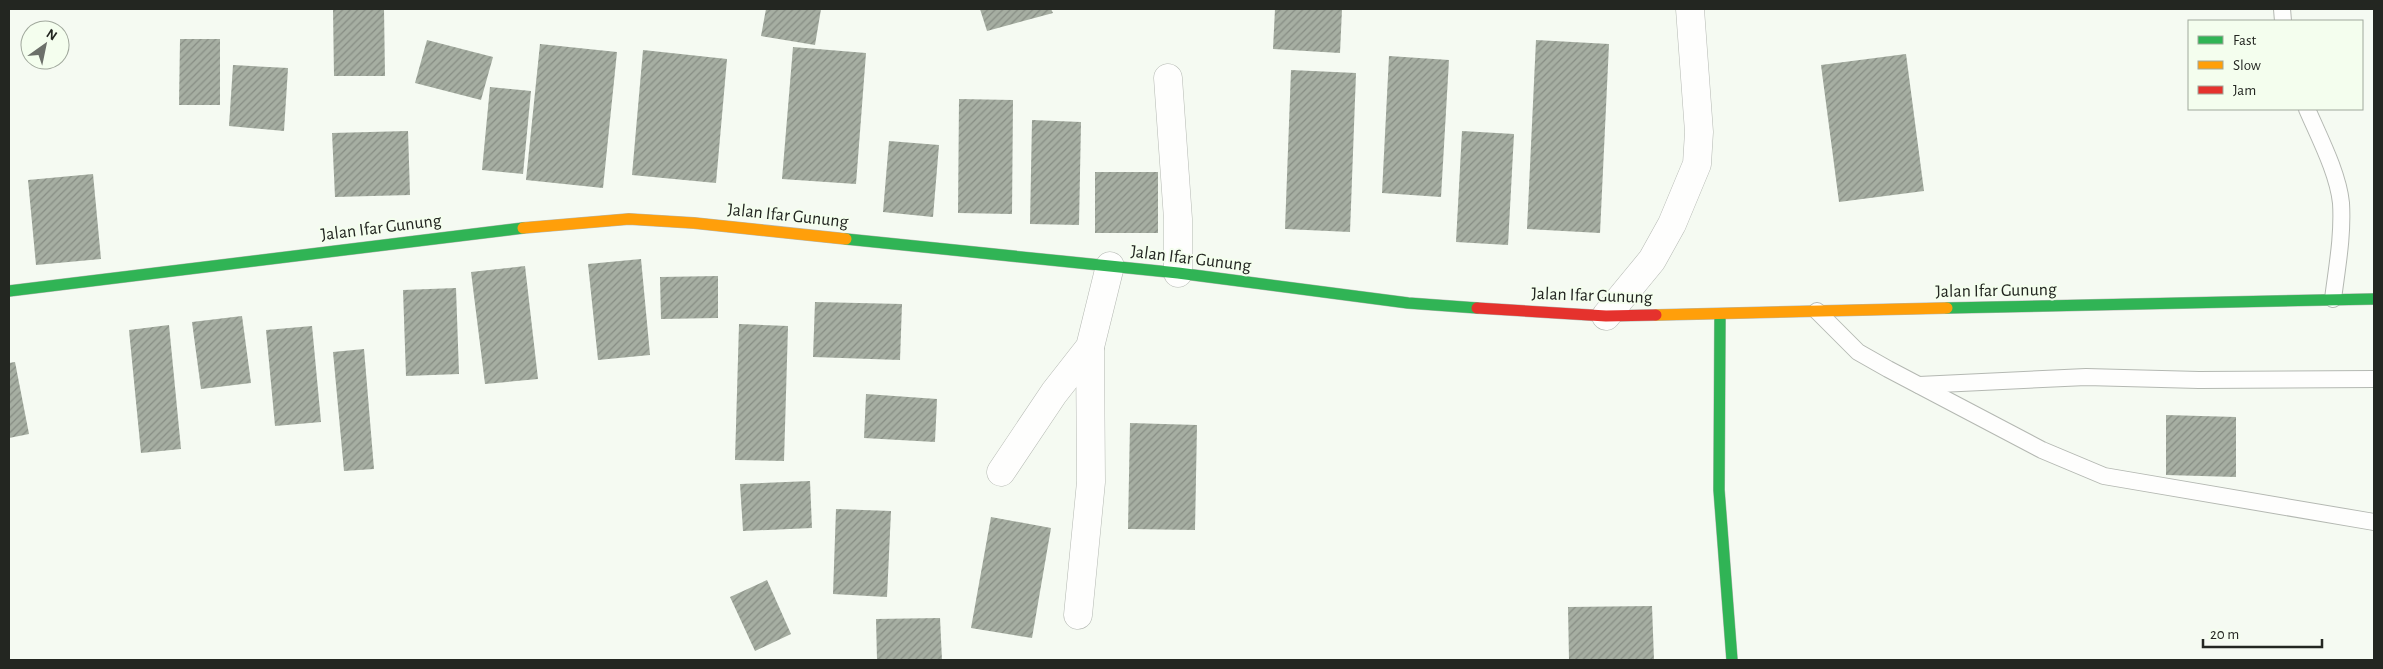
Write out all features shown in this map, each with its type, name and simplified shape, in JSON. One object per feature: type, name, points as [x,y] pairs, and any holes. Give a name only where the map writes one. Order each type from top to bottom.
[{"type":"street","points":[[1606,316],[1652,260],[1672,224],[1697,164],[1700,132],[1690,9]]},
{"type":"street","points":[[1168,78],[1178,219],[1178,273]]},
{"type":"street","name":"Jalan Ifar Gunung","points":[[9,291],[485,231],[629,219],[721,225],[1178,273],[1408,303],[1606,316],[2374,299]]},
{"type":"street","points":[[1078,615],[1091,482],[1090,347],[1110,266]]},
{"type":"street","points":[[1720,314],[1719,490],[1732,660]]},
{"type":"street","points":[[1001,472],[1054,393],[1090,347]]},
{"type":"lane","points":[[2307,110],[2328,157],[2340,201],[2341,241],[2333,299]]},
{"type":"lane","points":[[1817,311],[1858,352],[2042,450],[2104,476],[2374,522]]},
{"type":"lane","points":[[1918,385],[2086,377],[2199,380],[2374,379]]},
{"type":"building","points":[[333,9],[384,9],[385,76],[334,76]]},
{"type":"building","points":[[766,9],[821,9],[815,45],[761,36]]},
{"type":"building","points":[[980,9],[1051,9],[1053,13],[987,31]]},
{"type":"building","points":[[1275,9],[1342,9],[1340,53],[1273,49]]},
{"type":"building","points":[[180,39],[220,39],[220,105],[179,105]]},
{"type":"building","points":[[427,40],[493,57],[481,100],[415,83]]},
{"type":"building","points":[[1536,40],[1609,44],[1600,233],[1527,229]]},
{"type":"building","points":[[540,44],[617,52],[603,188],[526,180]]},
{"type":"building","points":[[793,47],[866,53],[856,184],[782,179]]},
{"type":"building","points":[[643,50],[727,59],[716,183],[632,175]]},
{"type":"building","points":[[1906,54],[1924,191],[1839,202],[1821,65]]},
{"type":"building","points":[[1389,56],[1449,60],[1441,197],[1382,193]]},
{"type":"building","points":[[233,65],[288,68],[284,131],[229,126]]},
{"type":"building","points":[[1291,70],[1356,73],[1350,232],[1285,229]]},
{"type":"building","points":[[490,87],[531,91],[523,174],[482,170]]},
{"type":"building","points":[[959,99],[1013,100],[1012,214],[958,213]]},
{"type":"building","points":[[1032,120],[1081,122],[1079,225],[1030,224]]},
{"type":"building","points":[[408,131],[410,195],[335,197],[332,133]]},
{"type":"building","points":[[1462,131],[1514,134],[1508,245],[1456,242]]},
{"type":"building","points":[[889,141],[939,145],[933,217],[883,212]]},
{"type":"building","points":[[1095,172],[1158,172],[1158,233],[1095,233]]},
{"type":"building","points":[[93,174],[101,259],[36,265],[28,180]]},
{"type":"building","points":[[641,259],[650,355],[598,360],[588,264]]},
{"type":"building","points":[[525,266],[538,379],[485,384],[471,272]]},
{"type":"building","points":[[718,276],[718,318],[661,319],[660,277]]},
{"type":"building","points":[[456,288],[459,374],[406,376],[403,290]]},
{"type":"building","points":[[815,302],[902,304],[900,360],[813,357]]},
{"type":"building","points":[[242,316],[251,383],[201,389],[192,322]]},
{"type":"building","points":[[739,324],[788,326],[784,461],[735,460]]},
{"type":"building","points":[[169,325],[181,449],[141,453],[129,330]]},
{"type":"building","points":[[312,326],[321,422],[275,426],[266,330]]},
{"type":"building","points":[[364,349],[374,469],[344,471],[333,352]]},
{"type":"building","points":[[15,362],[29,434],[9,438],[9,363]]},
{"type":"building","points":[[866,394],[937,399],[935,442],[864,438]]},
{"type":"building","points":[[2166,415],[2236,417],[2236,477],[2166,475]]},
{"type":"building","points":[[1130,423],[1197,425],[1195,530],[1128,529]]},
{"type":"building","points":[[810,481],[812,528],[743,531],[740,484]]},
{"type":"building","points":[[836,509],[891,511],[887,597],[833,594]]},
{"type":"building","points":[[991,517],[1051,528],[1032,638],[971,628]]},
{"type":"building","points":[[767,580],[791,634],[755,651],[730,597]]},
{"type":"building","points":[[1652,606],[1654,660],[1569,660],[1568,607]]},
{"type":"building","points":[[940,618],[942,660],[877,660],[876,619]]},
{"type":"traffic: fast","points":[[9,291],[523,228]]},
{"type":"traffic: fast","points":[[846,239],[1178,273],[1408,303],[1477,308]]},
{"type":"traffic: fast","points":[[1947,308],[2374,299]]},
{"type":"traffic: fast","points":[[1720,314],[1719,490],[1732,660]]},
{"type":"traffic: slow","points":[[523,228],[629,219],[694,223],[846,239]]},
{"type":"traffic: slow","points":[[1656,315],[1947,308]]},
{"type":"traffic: jam","points":[[1477,308],[1606,316],[1656,315]]}]
